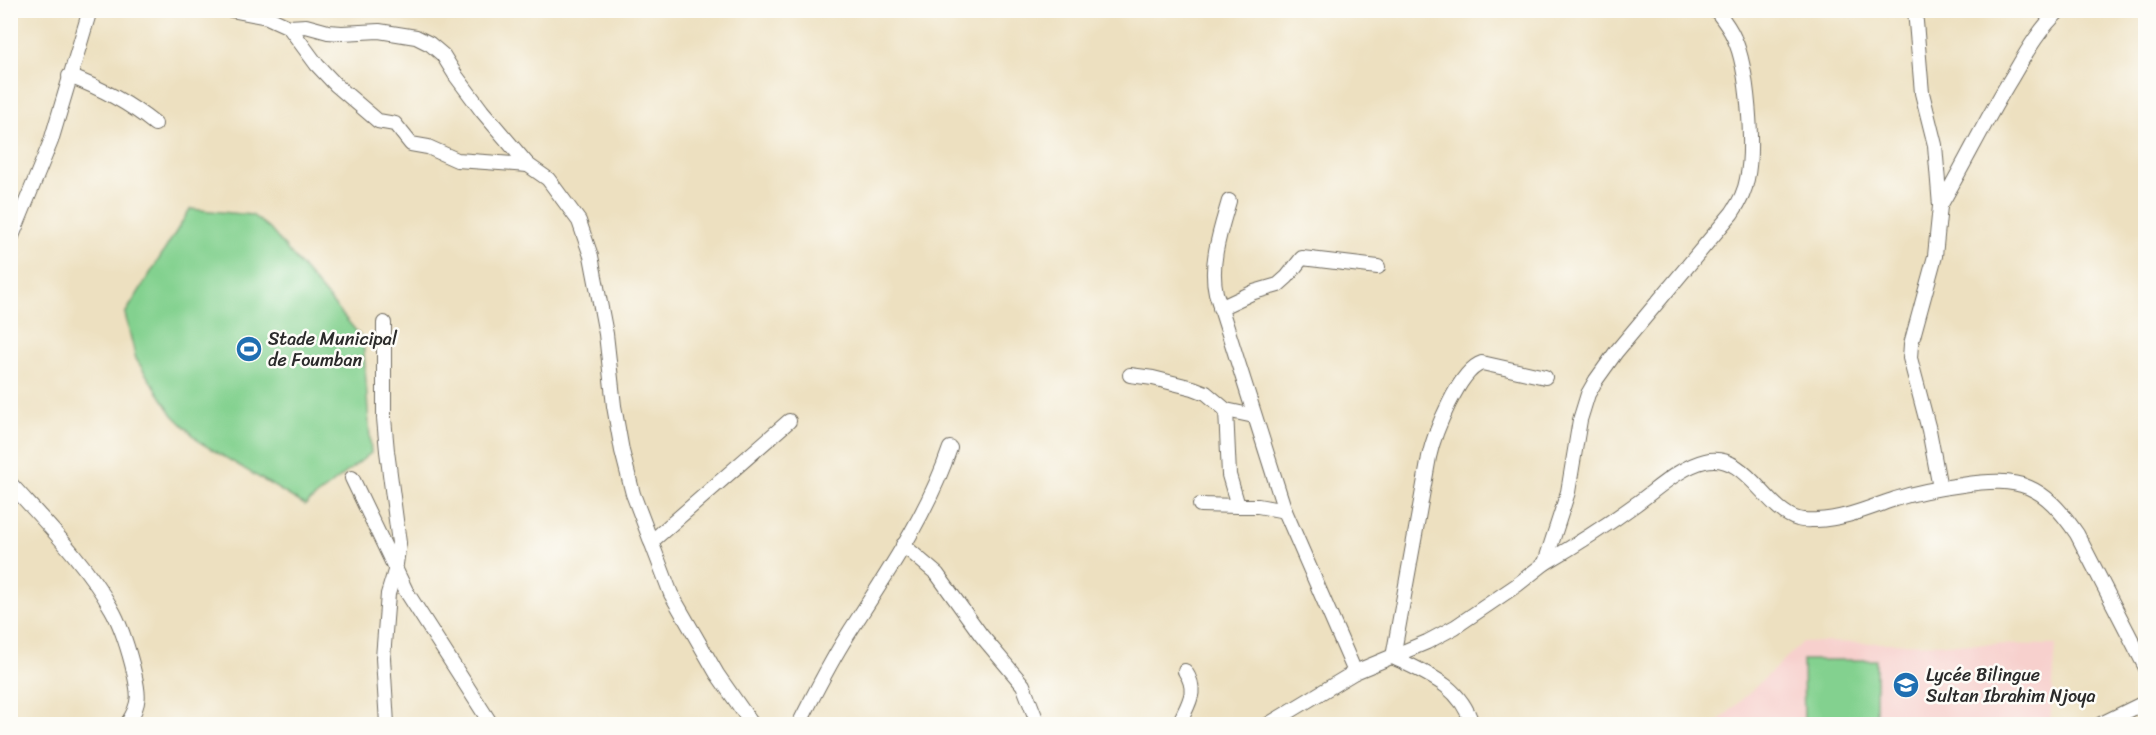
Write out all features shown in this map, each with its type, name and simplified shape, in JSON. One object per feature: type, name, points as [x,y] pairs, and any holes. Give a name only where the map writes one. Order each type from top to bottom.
[{"type":"street","points":[[10,241],[51,141],[90,10]]},
{"type":"street","points":[[231,10],[267,17],[289,27],[306,26],[342,33],[379,31],[416,37],[430,44],[443,55],[482,111],[528,165],[548,179],[579,221],[586,239],[606,334],[614,406],[633,494],[670,594],[717,674],[752,724]]},
{"type":"street","points":[[1545,563],[1568,492],[1580,420],[1588,394],[1616,352],[1732,213],[1743,194],[1747,179],[1750,136],[1748,104],[1740,57],[1734,38],[1716,10]]},
{"type":"street","points":[[1915,10],[1922,93],[1935,145],[1940,206],[1935,256],[1911,344],[1910,358],[1929,430],[1940,488]]},
{"type":"street","points":[[1940,206],[1991,111],[2048,21],[2060,10]]},
{"type":"street","points":[[289,27],[317,65],[336,85],[378,121],[395,124],[411,144],[428,147],[457,160],[528,165]]},
{"type":"street","points":[[69,76],[133,106],[155,124]]},
{"type":"street","points":[[1229,201],[1215,259],[1214,284],[1220,308],[1285,511],[1355,672]]},
{"type":"street","points":[[1220,308],[1242,296],[1278,285],[1302,258],[1378,267]]},
{"type":"street","points":[[384,323],[382,394],[399,543],[395,571],[388,594],[383,658],[387,724]]},
{"type":"street","points":[[1393,657],[1429,457],[1437,426],[1444,412],[1476,364],[1482,363],[1545,377]]},
{"type":"street","points":[[1130,375],[1193,388],[1206,393],[1226,410],[1254,416]]},
{"type":"street","points":[[1226,410],[1229,475],[1238,506]]},
{"type":"street","points":[[651,542],[789,421]]},
{"type":"street","points":[[799,724],[847,637],[930,497],[950,448]]},
{"type":"street","points":[[1269,724],[1355,672],[1427,642],[1455,627],[1545,563],[1577,544],[1687,468],[1708,460],[1732,464],[1790,516],[1798,519],[1840,518],[1901,497],[1986,481],[2014,482],[2032,488],[2058,508],[2077,534],[2145,668]]},
{"type":"street","points":[[352,478],[406,591],[491,724]]},
{"type":"street","points":[[10,483],[92,579],[112,609],[127,647],[139,690],[136,712],[128,724]]},
{"type":"street","points":[[1200,505],[1258,506],[1285,511]]},
{"type":"street","points":[[903,545],[937,574],[981,635],[1023,685],[1038,724]]},
{"type":"street","points":[[1393,657],[1437,680],[1455,693],[1466,706],[1472,724]]},
{"type":"street","points":[[1179,724],[1192,689],[1192,682],[1185,671]]},
{"type":"street","points":[[2100,724],[2145,702]]},
{"type":"shaded area","name":"Lycée Bilingue Sultan Ibrahim Njoya","points":[[1803,642],[2056,645],[2050,724],[1716,724]]},
{"type":"green space","name":"Stade Municipal de Foumban","points":[[190,209],[252,215],[269,228],[363,339],[371,453],[305,505],[201,443],[173,415],[136,359],[125,314]]},
{"type":"green space","points":[[1803,660],[1876,660],[1876,724],[1804,724]]},
{"type":"place","name":"Stade Municipal de Foumban","points":[[249,349]]},
{"type":"place","name":"Lycée Bilingue Sultan Ibrahim Njoya","points":[[1906,685]]}]
